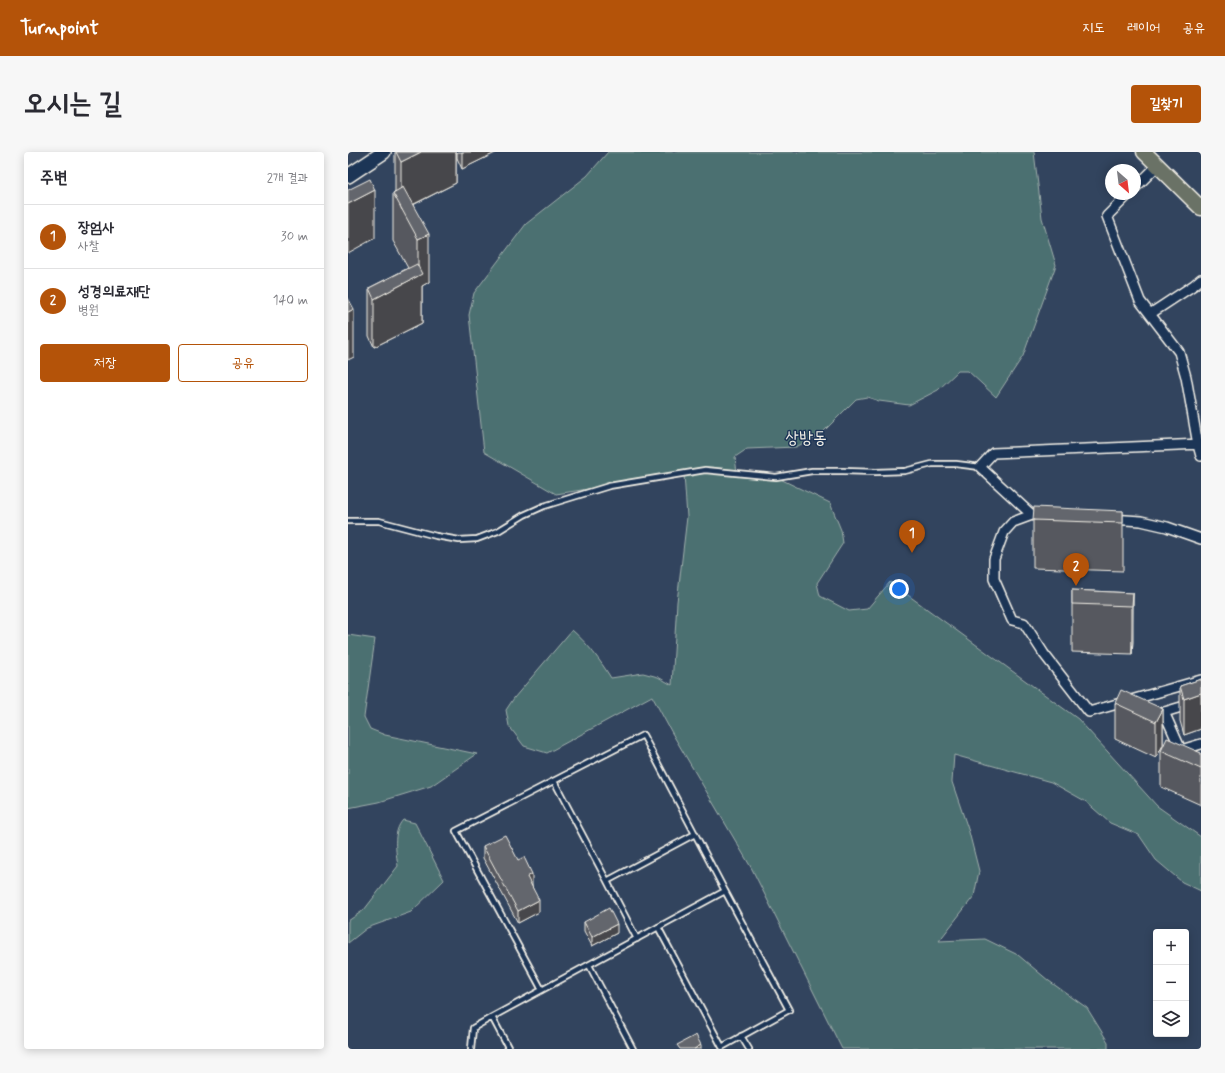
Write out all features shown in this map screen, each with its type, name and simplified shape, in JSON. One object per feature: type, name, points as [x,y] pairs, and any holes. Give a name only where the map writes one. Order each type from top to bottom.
[{"type":"main road","points":[[348,176],[384,152]]},
{"type":"main road","points":[[1144,152],[1201,208]]},
{"type":"street","points":[[1141,182],[1158,165]]},
{"type":"street","points":[[1123,200],[1107,216],[1140,301],[1179,352],[1186,378],[1201,456]]},
{"type":"street","points":[[1150,314],[1201,279]]},
{"type":"street","points":[[1032,515],[980,467],[994,453],[1199,444]]},
{"type":"street","points":[[1056,516],[1032,515],[1013,522],[1004,532],[994,559],[994,579],[1012,620],[1024,622],[1044,654],[1089,712],[1201,680]]},
{"type":"street","points":[[1102,519],[1141,521],[1167,527],[1201,539]]},
{"type":"street","points":[[1149,716],[1201,701]]},
{"type":"street","points":[[1164,712],[1180,750],[1201,744]]},
{"type":"lane","points":[[348,521],[379,521],[436,536],[459,540],[477,538],[498,531],[544,506],[609,486],[705,470],[776,477],[812,471],[905,471],[932,464],[956,464],[980,467]]},
{"type":"lane","points":[[542,990],[456,831],[643,735],[789,1010],[720,1048],[658,927]]},
{"type":"lane","points":[[554,781],[637,939]]},
{"type":"lane","points":[[607,881],[695,834]]},
{"type":"lane","points":[[471,1049],[473,1028],[725,891]]},
{"type":"lane","points":[[589,965],[633,1049]]},
{"type":"lane","points":[[492,1017],[509,1049]]},
{"type":"lane","points":[[741,1036],[750,1049]]},
{"type":"green space","points":[[608,152],[1034,152],[1042,218],[1056,265],[1023,356],[996,397],[968,371],[958,371],[938,390],[909,405],[879,401],[867,397],[856,399],[821,434],[796,447],[747,449],[735,457],[737,473],[776,477],[830,503],[841,530],[843,543],[817,583],[820,596],[849,611],[867,609],[890,582],[1078,719],[1157,806],[1201,837],[1201,891],[1182,882],[1156,860],[1139,835],[1110,823],[1085,801],[1051,782],[954,755],[952,782],[969,832],[979,871],[974,896],[939,941],[985,939],[1018,955],[1049,981],[1087,1008],[1108,1042],[1108,1049],[842,1049],[752,869],[672,733],[652,696],[547,753],[524,746],[509,726],[506,710],[514,698],[572,630],[593,652],[611,678],[643,673],[658,677],[672,685],[677,602],[687,517],[684,474],[556,494],[484,452],[469,315],[474,293],[526,224],[587,176]]},
{"type":"green space","points":[[348,635],[375,639],[364,717],[370,729],[385,735],[477,754],[431,786],[379,802],[348,808]]},
{"type":"green space","points":[[403,820],[415,823],[444,880],[411,912],[367,928],[348,943],[348,921],[364,910],[398,866],[396,836],[397,830]]},
{"type":"building","points":[[396,152],[421,152],[401,162]]},
{"type":"building","points":[[370,179],[375,190],[348,204],[348,190]]},
{"type":"building","points":[[403,187],[429,234],[418,239],[393,193]]},
{"type":"building","points":[[417,264],[422,274],[374,299],[369,288]]},
{"type":"building","points":[[348,298],[354,309],[348,312]]},
{"type":"building","points":[[1034,507],[1123,511],[1123,523],[1033,520]]},
{"type":"building","points":[[1072,590],[1133,593],[1132,606],[1072,604]]},
{"type":"building","points":[[1201,679],[1201,693],[1184,699],[1180,686]]},
{"type":"building","points":[[1121,690],[1163,709],[1156,722],[1115,703]]},
{"type":"building","points":[[1167,738],[1201,753],[1201,769],[1161,751]]},
{"type":"building","points":[[505,835],[518,860],[524,857],[532,874],[527,877],[539,900],[518,911],[483,846]]},
{"type":"building","points":[[609,908],[617,924],[592,937],[584,922]]},
{"type":"building","points":[[696,1035],[701,1045],[694,1049],[680,1049],[677,1045]]},
{"type":"place","name":"장엄사","points":[[912,553]]},
{"type":"place","name":"성경의료재단","points":[[1076,586]]},
{"type":"district","name":"상방동","points":[[806,437]]}]
